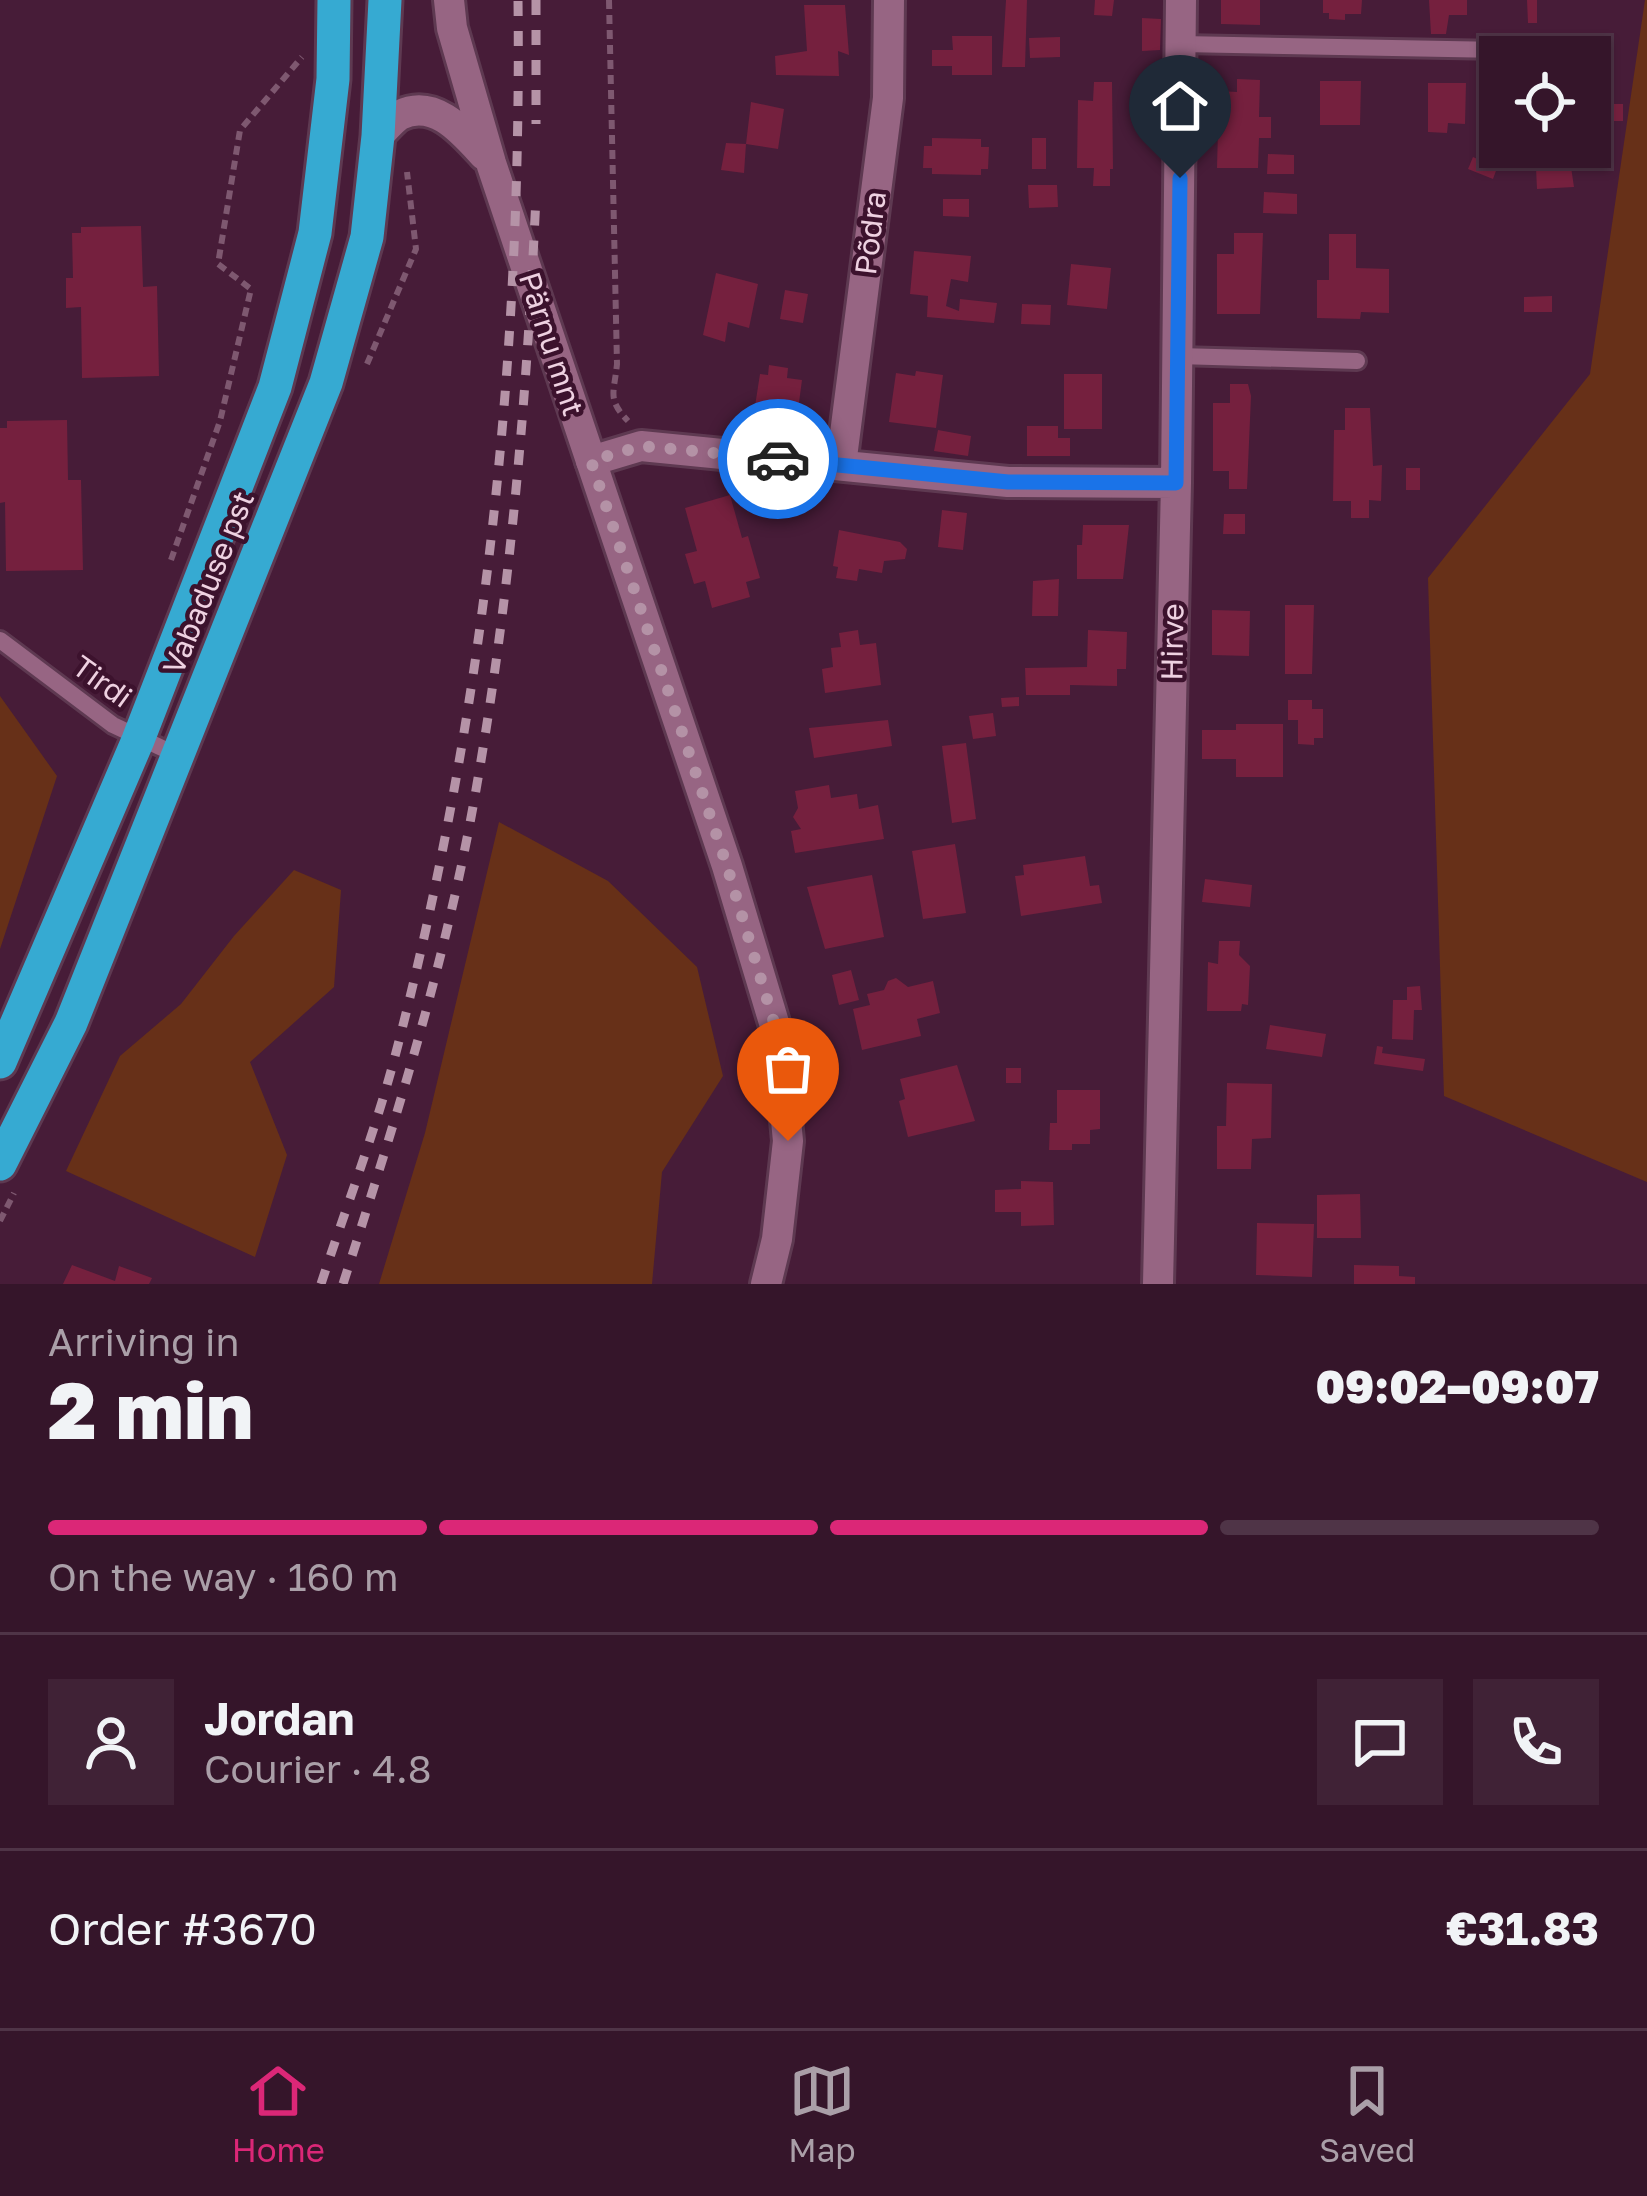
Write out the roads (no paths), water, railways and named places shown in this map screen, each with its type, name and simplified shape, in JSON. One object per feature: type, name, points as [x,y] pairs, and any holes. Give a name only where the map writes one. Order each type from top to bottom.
[{"type":"highway","name":"Vabaduse pst","points":[[0,1062],[138,740],[275,387],[315,233],[333,79],[334,0]]},
{"type":"highway","name":"Vabaduse pst","points":[[0,1164],[70,1023],[326,383],[367,237],[385,0]]},
{"type":"street","name":"Põdra","points":[[841,465],[888,98],[889,0]]},
{"type":"street","name":"Hirve","points":[[1158,1284],[1176,483],[1181,0]]},
{"type":"street","name":"Pärnu mnt","points":[[447,9],[491,163],[727,866],[778,1036],[788,1141],[777,1239],[766,1284]]},
{"type":"street","points":[[378,136],[400,115],[431,110],[460,128],[491,163]]},
{"type":"street","points":[[591,461],[641,446],[1008,482],[1176,483]]},
{"type":"lane","points":[[1181,44],[1479,50]]},
{"type":"lane","points":[[1178,356],[1357,361]]},
{"type":"lane","name":"Tirdi","points":[[0,640],[138,740],[179,756]]},
{"type":"railway","points":[[321,1284],[394,1060],[426,930],[474,667],[505,401],[518,133],[518,0]]},
{"type":"railway","points":[[536,0],[536,124]]},
{"type":"railway","points":[[343,1284],[436,974],[477,784],[516,491],[536,196]]}]
